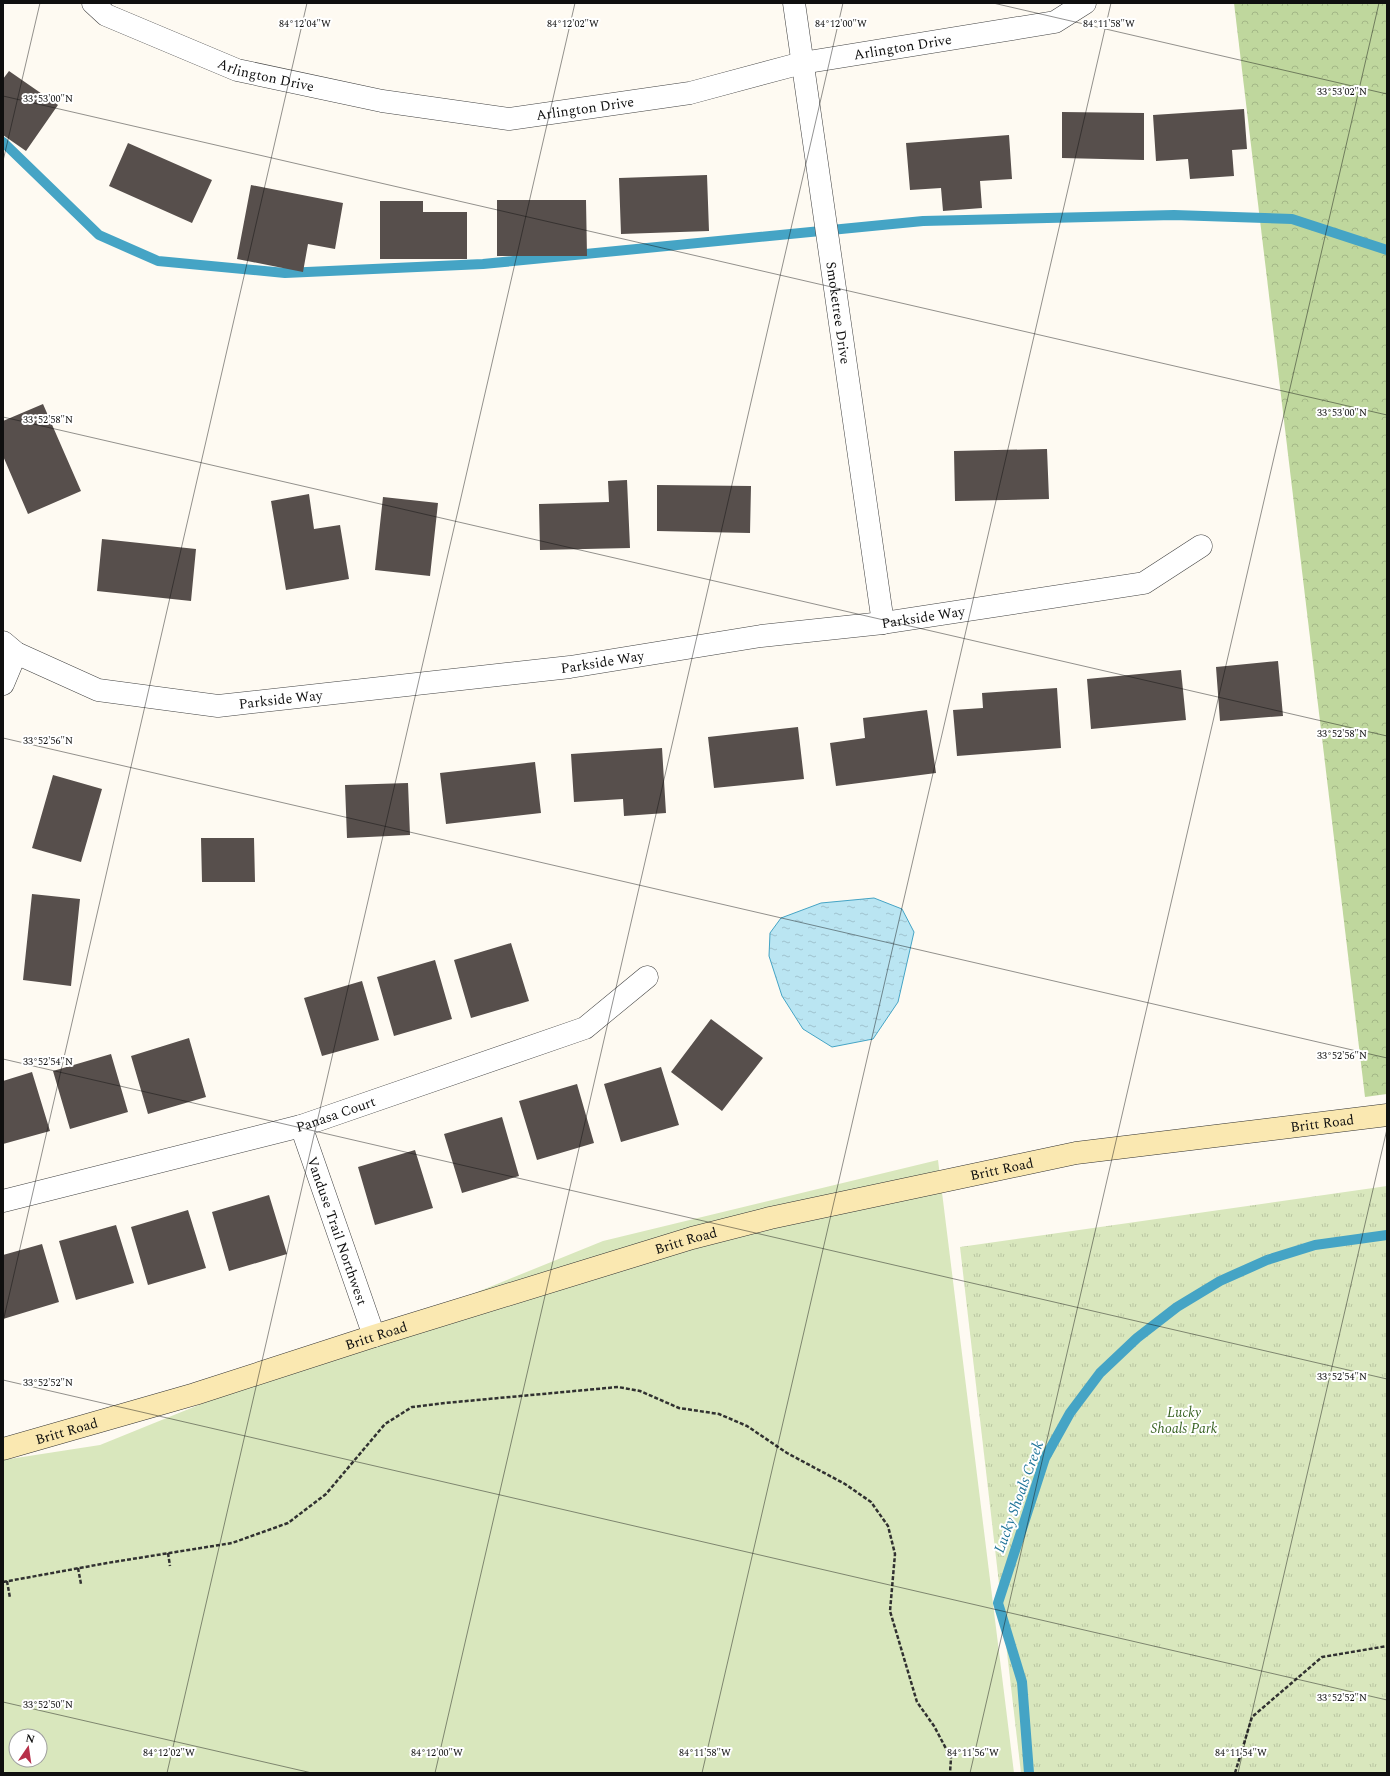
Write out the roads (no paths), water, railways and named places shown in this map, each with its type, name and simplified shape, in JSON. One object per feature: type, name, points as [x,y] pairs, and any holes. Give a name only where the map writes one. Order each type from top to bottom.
[{"type":"street","name":"Arlington Drive","points":[[93,3],[106,14],[238,70],[382,101],[509,119],[690,93],[802,63],[1056,22],[1085,3]]},
{"type":"street","name":"Smoketree Drive","points":[[794,3],[883,623]]},
{"type":"street","name":"Parkside Way","points":[[9,647],[98,690],[218,706],[570,667],[761,636],[883,623],[1144,583],[1202,546]]},
{"type":"street","points":[[3,684],[9,647]]},
{"type":"street","name":"Panasa Court","points":[[3,1201],[301,1126],[585,1028],[647,977]]},
{"type":"street","name":"Britt Road","points":[[3,1449],[195,1394],[374,1336],[692,1238],[770,1218],[1076,1153],[1387,1115]]},
{"type":"street","name":"Vanduse Trail Northwest","points":[[301,1126],[374,1336]]},
{"type":"water","points":[[874,898],[902,909],[914,932],[898,1002],[873,1039],[832,1047],[803,1029],[782,996],[769,956],[770,933],[781,918],[821,903]]},
{"type":"waterway","points":[[3,142],[99,235],[158,261],[285,273],[483,264],[923,221],[1174,215],[1292,219],[1387,250]]},
{"type":"waterway","name":"Lucky Shoals Creek","points":[[1029,1773],[1022,1682],[998,1603],[1045,1458],[1070,1413],[1100,1373],[1137,1338],[1177,1307],[1220,1281],[1267,1260],[1315,1245],[1387,1235]]},
{"type":"park label","name":"Lucky Shoals Park","points":[[1184,1420]]}]
